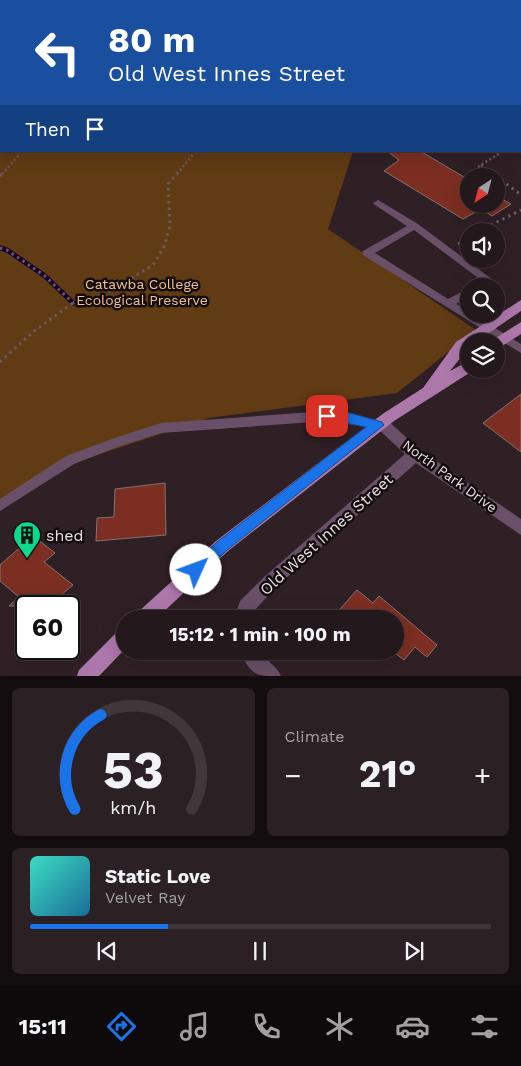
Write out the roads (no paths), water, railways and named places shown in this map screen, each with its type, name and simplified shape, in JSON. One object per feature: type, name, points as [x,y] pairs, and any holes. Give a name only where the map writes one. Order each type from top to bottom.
[{"type":"main road","points":[[428,391],[461,345],[521,305]]},
{"type":"main road","points":[[505,339],[521,327]]},
{"type":"main road","points":[[153,610],[222,546],[380,424],[460,371]]},
{"type":"main road","points":[[86,676],[116,645]]},
{"type":"street","name":"North Park Drive","points":[[380,424],[415,454],[521,528]]},
{"type":"street","name":"Old West Innes Street","points":[[245,610],[269,583],[415,454]]},
{"type":"street","points":[[255,660],[272,676]]},
{"type":"lane","points":[[378,203],[414,226],[485,278]]},
{"type":"lane","points":[[414,226],[367,253],[489,328],[493,333]]},
{"type":"lane","points":[[449,304],[460,297]]},
{"type":"lane","points":[[505,343],[521,349]]},
{"type":"lane","points":[[0,506],[70,460],[116,442],[161,428],[327,416],[380,424]]},
{"type":"waterway","points":[[0,248],[7,250],[45,276],[73,303]]},
{"type":"place","name":"shed","points":[[27,559]]},
{"type":"park label","name":"Catawba College Ecological Preserve","points":[[142,292]]}]
